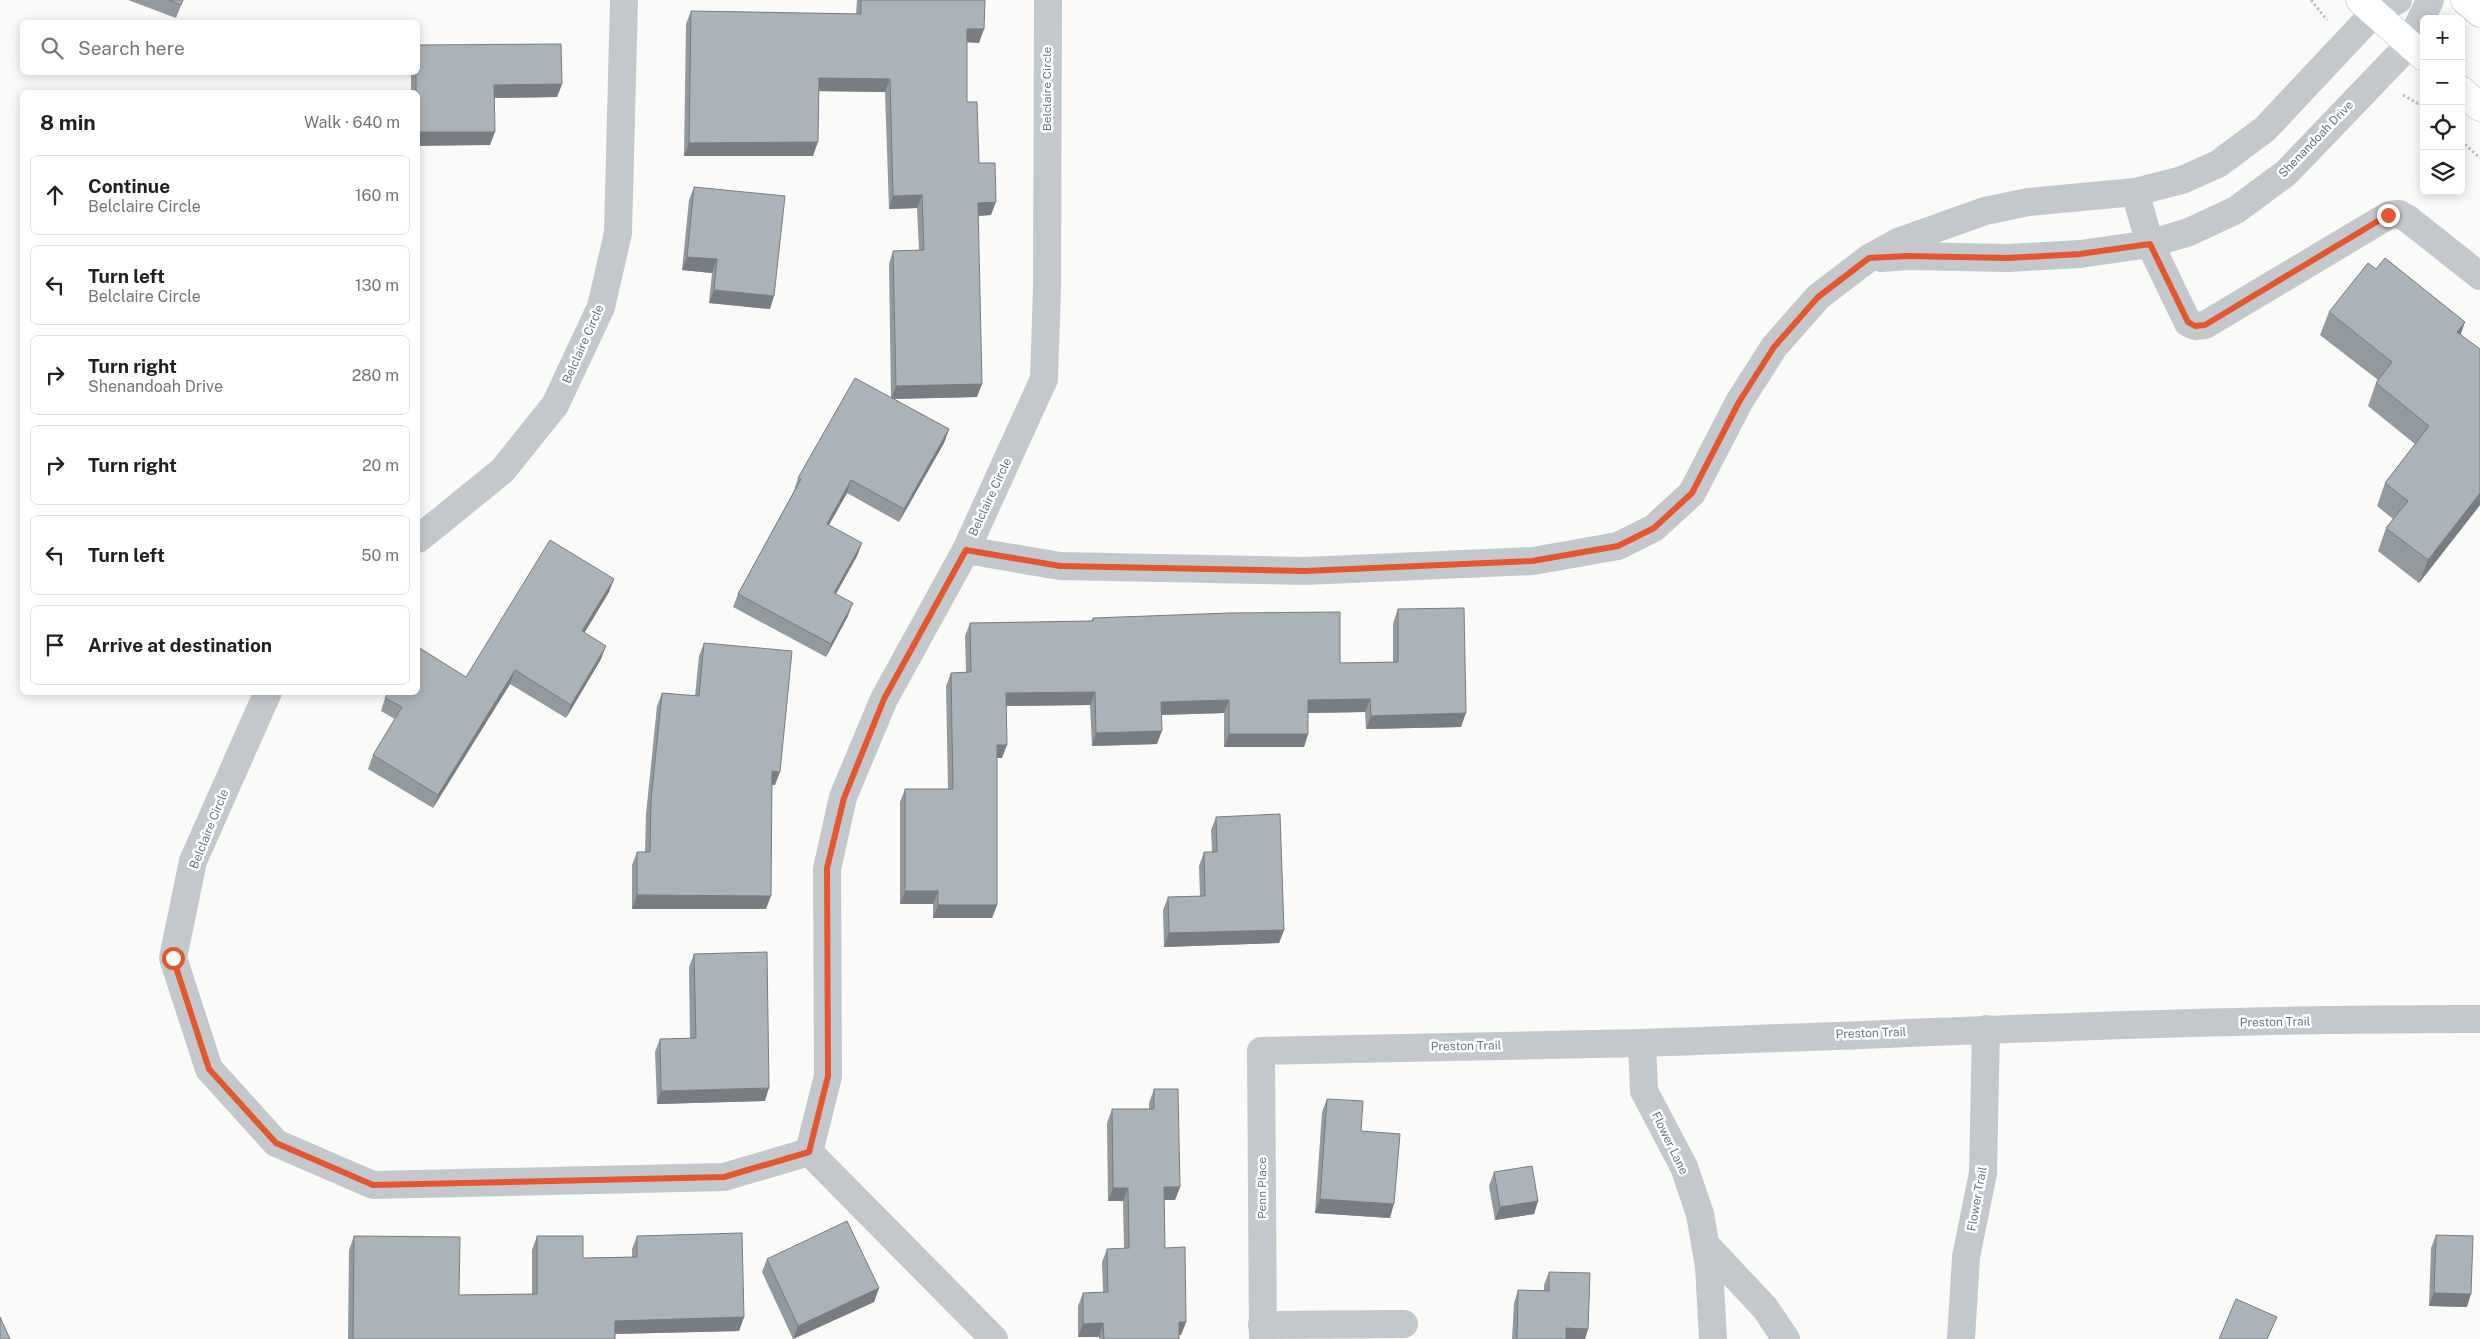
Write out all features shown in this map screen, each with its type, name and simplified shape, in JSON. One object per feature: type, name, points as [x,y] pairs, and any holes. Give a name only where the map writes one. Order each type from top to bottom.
[{"type":"main road","points":[[2465,0],[2480,13]]},
{"type":"main road","points":[[2367,7],[2417,51]]},
{"type":"main road","points":[[2465,94],[2480,107]]},
{"type":"street","name":"Belclaire Circle","points":[[420,537],[502,470],[555,405],[601,307],[618,234],[624,0]]},
{"type":"street","name":"Belclaire Circle","points":[[267,695],[193,861],[173,958],[209,1069],[276,1143],[373,1185],[724,1177],[809,1152],[828,1076],[827,868],[844,798],[884,699],[966,550],[1044,379],[1048,288],[1048,0]]},
{"type":"street","points":[[966,550],[1060,566],[1305,571],[1532,561],[1618,546],[1654,528],[1692,493],[1739,402],[1774,347],[1818,297],[1869,258],[1898,242],[1985,211],[2028,202],[2135,192],[2182,180],[2218,164],[2266,129],[2367,7],[2398,0]]},
{"type":"street","name":"Shenandoah Drive","points":[[1869,258],[1908,256],[2008,258],[2080,254],[2150,244],[2189,232],[2236,210],[2286,173],[2417,51],[2430,0]]},
{"type":"street","points":[[2135,192],[2150,244],[2188,322],[2195,326],[2205,325],[2388,215],[2399,214],[2408,219],[2480,276]]},
{"type":"street","name":"Preston Trail","points":[[1261,1051],[1642,1042],[1986,1028],[2394,1019],[2480,1019]]},
{"type":"street","name":"Flower Trail","points":[[1961,1339],[1966,1257],[1984,1173],[1986,1028]]},
{"type":"street","name":"Flower Lane","points":[[1642,1042],[1644,1092],[1684,1167],[1700,1214],[1709,1266],[1713,1339]]},
{"type":"street","name":"Penn Place","points":[[1261,1051],[1262,1332],[1404,1324]]},
{"type":"street","points":[[809,1152],[994,1339]]},
{"type":"street","points":[[1705,1244],[1765,1308],[1786,1339]]},
{"type":"path","points":[[2311,0],[2323,16]]},
{"type":"path","points":[[2403,95],[2420,105]]},
{"type":"path","points":[[2465,145],[2480,158]]},
{"type":"building","points":[[169,0],[183,0],[181,5]]},
{"type":"building","points":[[861,0],[985,0],[984,29],[967,29],[967,102],[977,102],[979,163],[995,163],[996,202],[978,203],[982,384],[896,386],[893,251],[924,250],[922,195],[893,196],[890,79],[819,78],[818,142],[689,143],[691,11],[861,14]]},
{"type":"building","points":[[561,44],[562,84],[494,85],[495,132],[420,132],[420,90],[416,90],[416,75],[420,75],[420,45]]},
{"type":"building","points":[[694,187],[785,196],[774,296],[714,290],[717,259],[687,257]]},
{"type":"building","points":[[2385,258],[2465,322],[2457,332],[2480,349],[2480,493],[2428,560],[2386,528],[2408,501],[2385,483],[2429,426],[2376,383],[2392,362],[2329,312],[2368,263],[2376,269]]},
{"type":"building","points":[[855,378],[949,429],[904,509],[851,480],[827,524],[862,543],[834,593],[853,603],[831,644],[738,594],[801,479],[798,478]]},
{"type":"building","points":[[550,540],[614,579],[582,631],[606,646],[571,705],[515,670],[438,795],[373,755],[402,707],[385,698],[387,695],[420,695],[420,648],[466,677]]},
{"type":"building","points":[[1464,608],[1466,713],[1371,716],[1370,699],[1308,700],[1308,734],[1229,734],[1229,700],[1161,702],[1162,731],[1096,733],[1095,692],[1006,693],[1007,745],[997,745],[997,905],[938,905],[938,891],[905,891],[905,789],[953,789],[951,673],[971,672],[970,623],[1093,621],[1093,618],[1229,613],[1340,612],[1340,663],[1398,662],[1398,609]]},
{"type":"building","points":[[704,643],[792,651],[780,772],[772,771],[771,896],[637,895],[637,852],[650,852],[651,800],[662,693],[699,696]]},
{"type":"building","points":[[1280,814],[1284,930],[1169,933],[1168,897],[1205,896],[1204,852],[1217,852],[1216,817]]},
{"type":"building","points":[[767,952],[769,1088],[661,1091],[660,1039],[696,1038],[694,954]]},
{"type":"building","points":[[1154,1089],[1178,1089],[1180,1187],[1164,1187],[1165,1248],[1185,1247],[1186,1322],[1179,1322],[1179,1339],[1104,1339],[1103,1323],[1083,1324],[1083,1293],[1108,1292],[1107,1249],[1129,1248],[1128,1188],[1113,1188],[1112,1109],[1154,1109]]},
{"type":"building","points":[[1327,1099],[1363,1101],[1361,1131],[1400,1134],[1394,1204],[1320,1199]]},
{"type":"building","points":[[1532,1166],[1538,1201],[1500,1207],[1494,1172]]},
{"type":"building","points":[[847,1221],[879,1288],[798,1326],[767,1259]]},
{"type":"building","points":[[742,1233],[744,1317],[615,1321],[615,1339],[353,1339],[354,1236],[460,1237],[459,1295],[537,1294],[537,1236],[583,1236],[583,1258],[637,1257],[637,1236]]},
{"type":"building","points":[[2436,1235],[2473,1236],[2471,1294],[2434,1293]]},
{"type":"building","points":[[1549,1272],[1590,1273],[1588,1329],[1566,1328],[1566,1339],[1517,1339],[1518,1290],[1549,1291]]},
{"type":"building","points":[[2236,1299],[2277,1317],[2267,1339],[2219,1339]]},
{"type":"building","points":[[0,1317],[10,1339],[0,1339]]},
{"type":"route","points":[[173,958],[209,1069],[276,1143],[373,1185],[724,1177],[809,1152],[828,1076],[827,868],[844,798],[884,699],[966,550],[1060,566],[1305,571],[1532,561],[1618,546],[1654,528],[1692,493],[1739,402],[1774,347],[1818,297],[1869,258],[1908,256],[2008,258],[2080,254],[2150,244],[2188,322],[2195,326],[2205,325],[2388,215]]}]
